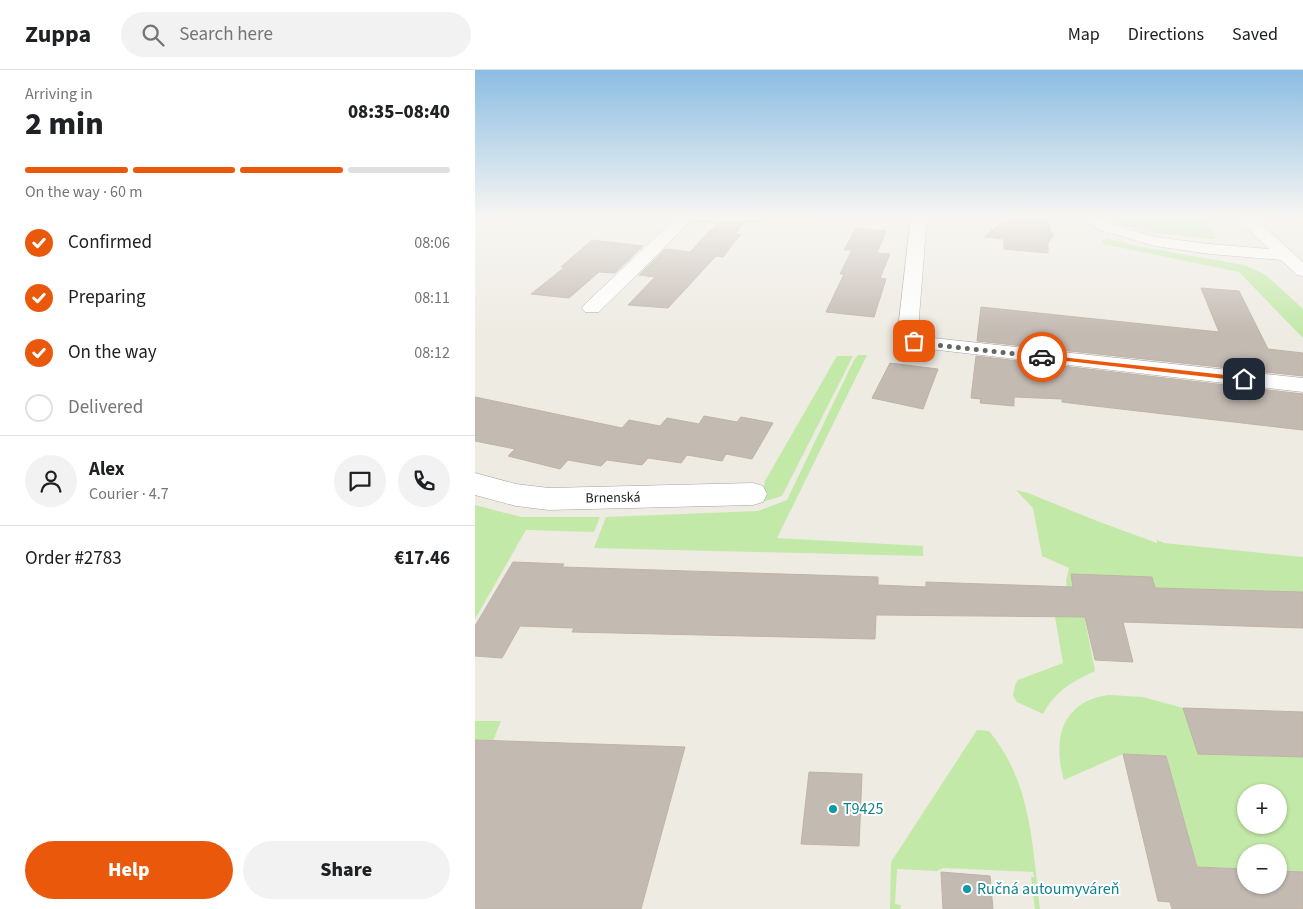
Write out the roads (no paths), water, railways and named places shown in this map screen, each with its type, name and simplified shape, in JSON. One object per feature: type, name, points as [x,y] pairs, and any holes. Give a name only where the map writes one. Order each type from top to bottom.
[{"type":"street","points":[[592,308],[647,255]]},
{"type":"street","points":[[916,255],[909,330],[911,338],[919,343],[1303,385]]},
{"type":"street","points":[[1286,255],[1303,271]]},
{"type":"street","name":"Brnenská","points":[[475,484],[516,495],[549,499],[753,494]]},
{"type":"place","name":"T9425","points":[[833,809]]},
{"type":"place","name":"Ručná autoumyváreň","points":[[967,889]]}]
